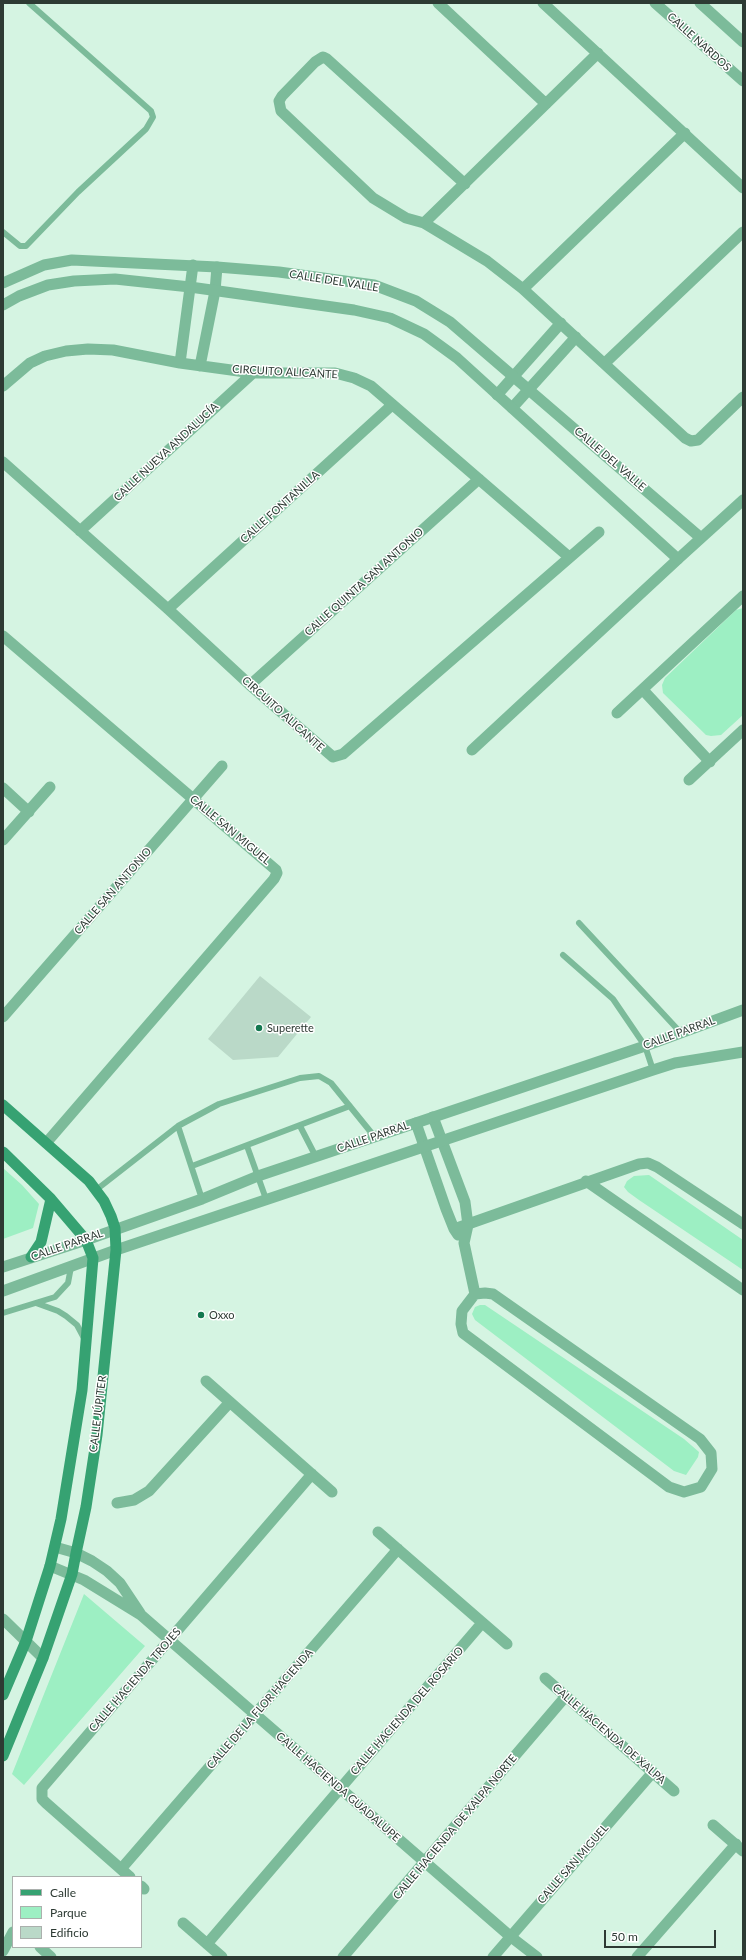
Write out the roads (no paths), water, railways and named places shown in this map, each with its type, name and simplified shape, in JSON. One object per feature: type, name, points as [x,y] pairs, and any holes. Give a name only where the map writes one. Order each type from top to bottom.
[{"type":"main road","name":"CALLE JÚPITER","points":[[3,1105],[75,1167],[96,1190],[104,1201],[115,1228],[116,1250],[96,1435],[86,1507],[72,1574],[43,1658],[3,1756]]},
{"type":"main road","name":"CALLE JÚPITER","points":[[3,1152],[51,1199],[86,1240],[93,1258],[87,1345],[71,1462],[55,1547],[26,1641],[3,1695]]},
{"type":"main road","points":[[31,1257],[41,1242],[51,1199]]},
{"type":"street","points":[[438,3],[546,104]]},
{"type":"street","points":[[543,3],[685,132],[743,188]]},
{"type":"street","name":"CALLE NARDOS","points":[[655,3],[743,81]]},
{"type":"street","points":[[700,3],[743,42]]},
{"type":"street","points":[[424,223],[598,53]]},
{"type":"street","points":[[465,184],[331,61],[323,57],[315,62],[282,96],[278,106],[281,111],[374,198],[406,218],[424,223],[487,261],[523,289],[685,438],[691,441],[698,440],[743,396]]},
{"type":"street","points":[[523,289],[685,132]]},
{"type":"street","points":[[605,363],[743,232]]},
{"type":"street","name":"CALLE DEL VALLE","points":[[3,283],[44,265],[72,260],[217,266],[279,272],[374,285],[416,301],[450,322],[701,538]]},
{"type":"street","points":[[180,363],[193,265]]},
{"type":"street","points":[[200,366],[215,290],[217,266]]},
{"type":"street","points":[[3,305],[19,296],[48,285],[74,281],[115,279],[215,290],[354,310],[390,318],[424,334],[457,358],[678,559]]},
{"type":"street","points":[[497,394],[561,323]]},
{"type":"street","points":[[512,408],[576,337]]},
{"type":"street","name":"CIRCUITO ALICANTE","points":[[3,386],[30,363],[45,356],[66,351],[88,349],[113,350],[180,363],[253,373],[335,373],[354,378],[371,386],[569,557]]},
{"type":"street","name":"CALLE NUEVA ANDALUCÍA","points":[[80,531],[253,373]]},
{"type":"street","name":"CALLE FONTANILLA","points":[[168,608],[392,405]]},
{"type":"street","name":"CIRCUITO ALICANTE","points":[[3,462],[168,608],[250,685],[327,754],[333,757],[338,757],[344,754],[599,532]]},
{"type":"street","name":"CALLE QUINTA SAN ANTONIO","points":[[250,685],[479,479]]},
{"type":"street","points":[[472,750],[743,500]]},
{"type":"street","points":[[617,713],[743,596]]},
{"type":"street","name":"CALLE SAN MIGUEL","points":[[3,636],[276,870],[276,875],[47,1142]]},
{"type":"street","points":[[643,690],[710,762]]},
{"type":"street","points":[[689,780],[743,730]]},
{"type":"street","name":"CALLE SAN ANTONIO","points":[[3,1017],[222,766]]},
{"type":"street","points":[[3,840],[50,787]]},
{"type":"street","points":[[3,788],[29,812]]},
{"type":"street","name":"CALLE PARRAL","points":[[3,1266],[86,1240],[115,1228],[202,1199],[258,1176],[645,1046],[743,1010]]},
{"type":"street","name":"CALLE PARRAL","points":[[3,1291],[93,1258],[266,1199],[653,1070],[675,1063],[743,1052]]},
{"type":"street","points":[[433,1117],[465,1202],[468,1225],[464,1243]]},
{"type":"street","points":[[416,1123],[454,1229],[464,1243],[475,1294],[462,1311],[461,1324],[463,1333],[669,1487],[684,1492],[700,1486],[712,1469],[711,1453],[700,1439],[493,1294],[475,1294]]},
{"type":"street","points":[[454,1229],[586,1181],[639,1164],[648,1163],[664,1171],[743,1224]]},
{"type":"street","points":[[586,1181],[743,1290]]},
{"type":"street","points":[[206,1381],[332,1492]]},
{"type":"street","points":[[117,1503],[134,1500],[149,1491],[230,1402]]},
{"type":"street","name":"CALLE HACIENDA TROJES","points":[[129,1876],[42,1799],[42,1788],[312,1474]]},
{"type":"street","points":[[378,1532],[506,1644]]},
{"type":"street","name":"CALLE HACIENDA GUADALUPE","points":[[55,1547],[76,1553],[97,1564],[120,1583],[141,1615]]},
{"type":"street","name":"CALLE DE LA FLOR HACIENDA","points":[[121,1869],[398,1549]]},
{"type":"street","name":"CALLE HACIENDA GUADALUPE","points":[[50,1566],[72,1574],[141,1615],[424,1862],[511,1937],[537,1957]]},
{"type":"street","points":[[3,1619],[43,1658]]},
{"type":"street","name":"CALLE HACIENDA DEL ROSARIO","points":[[207,1944],[482,1623]]},
{"type":"street","name":"CALLE HACIENDA DE XALPA","points":[[545,1678],[674,1791]]},
{"type":"street","name":"CALLE HACIENDA DE XALPA NORTE","points":[[343,1957],[566,1696]]},
{"type":"street","name":"CALLE SAN MIGUEL","points":[[493,1957],[653,1772]]},
{"type":"street","points":[[638,1957],[739,1847],[713,1825]]},
{"type":"street","points":[[183,1923],[222,1957]]},
{"type":"street","points":[[3,1951],[12,1934]]},
{"type":"street","points":[[41,1948],[52,1957]]},
{"type":"lane","points":[[3,232],[20,246],[26,246],[78,192],[146,129],[153,117],[151,111],[29,3]]},
{"type":"lane","points":[[579,923],[681,1033]]},
{"type":"lane","points":[[563,955],[613,999],[645,1046],[653,1070]]},
{"type":"lane","points":[[96,1190],[178,1126],[219,1104],[300,1078],[319,1076],[332,1083],[374,1136]]},
{"type":"lane","points":[[192,1166],[350,1106]]},
{"type":"lane","points":[[178,1126],[202,1199]]},
{"type":"lane","points":[[300,1126],[316,1157]]},
{"type":"lane","points":[[247,1146],[266,1199]]},
{"type":"lane","points":[[3,1313],[55,1297],[68,1283],[71,1267]]},
{"type":"lane","points":[[36,1303],[58,1311],[77,1325],[87,1345]]},
{"type":"place","name":"Superette","points":[[259,1028]]},
{"type":"place","name":"Oxxo","points":[[201,1315]]}]
